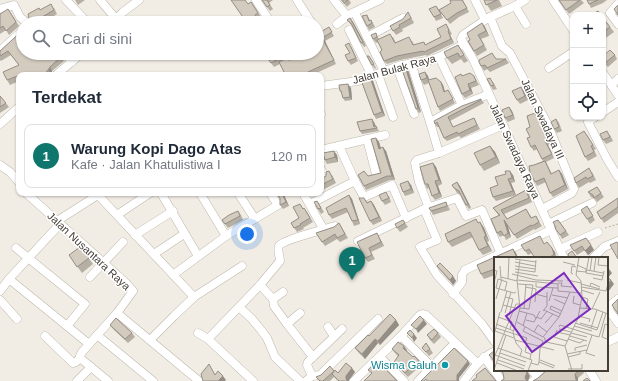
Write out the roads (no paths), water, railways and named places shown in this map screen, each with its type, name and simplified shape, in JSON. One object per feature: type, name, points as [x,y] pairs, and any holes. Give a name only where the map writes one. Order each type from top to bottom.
[{"type":"street","points":[[66,0],[81,16]]},
{"type":"street","points":[[100,0],[111,16]]},
{"type":"street","points":[[119,16],[139,0]]},
{"type":"street","points":[[256,0],[266,16]]},
{"type":"street","points":[[297,0],[307,16]]},
{"type":"street","points":[[334,0],[347,16]]},
{"type":"street","points":[[337,24],[347,16],[380,0]]},
{"type":"street","points":[[475,0],[487,18]]},
{"type":"street","points":[[464,44],[461,39],[463,35],[487,18],[525,0]]},
{"type":"street","points":[[553,0],[570,26]]},
{"type":"street","points":[[0,9],[13,3],[20,16]]},
{"type":"street","points":[[618,4],[610,13],[618,24]]},
{"type":"street","points":[[515,6],[526,24]]},
{"type":"street","points":[[355,13],[367,37],[393,117]]},
{"type":"street","points":[[367,37],[403,18]]},
{"type":"street","name":"Jalan Swadaya III","points":[[487,18],[502,46],[510,52],[548,126],[574,189],[572,193],[542,209]]},
{"type":"street","points":[[349,30],[378,74]]},
{"type":"street","points":[[0,51],[16,36]]},
{"type":"street","name":"Jalan Bulak Raya","points":[[324,86],[358,81],[411,63],[428,61],[464,44]]},
{"type":"street","name":"Jalan Swadaya Raya","points":[[464,44],[489,94],[564,257]]},
{"type":"street","points":[[549,68],[570,54]]},
{"type":"street","points":[[439,57],[462,105]]},
{"type":"street","points":[[60,72],[72,62]]},
{"type":"street","points":[[411,63],[439,153]]},
{"type":"street","points":[[397,67],[414,114]]},
{"type":"street","points":[[606,75],[615,82],[618,95]]},
{"type":"street","points":[[430,122],[462,105],[489,94]]},
{"type":"street","points":[[606,110],[618,102]]},
{"type":"street","points":[[0,124],[16,110]]},
{"type":"street","points":[[591,120],[588,122],[606,159],[618,177]]},
{"type":"street","points":[[494,341],[482,324],[452,294],[437,275],[420,247],[437,240],[426,209],[415,163],[417,160],[439,153],[503,124]]},
{"type":"street","points":[[324,149],[385,135]]},
{"type":"street","points":[[367,139],[376,174]]},
{"type":"street","points":[[339,146],[364,197],[392,185],[406,218]]},
{"type":"street","points":[[0,165],[16,179]]},
{"type":"street","points":[[310,204],[355,180]]},
{"type":"street","name":"Jalan Nusantara Raya","points":[[29,196],[133,291],[117,313],[96,335],[81,354],[80,358]]},
{"type":"street","points":[[0,291],[9,278],[58,223],[97,196]]},
{"type":"street","points":[[102,196],[117,216],[194,297]]},
{"type":"street","points":[[117,216],[146,196]]},
{"type":"street","points":[[163,196],[198,256]]},
{"type":"street","points":[[202,196],[226,236]]},
{"type":"street","points":[[240,196],[255,219]]},
{"type":"street","points":[[173,275],[226,236],[278,205],[272,196]]},
{"type":"street","points":[[305,196],[324,230]]},
{"type":"street","points":[[358,241],[426,209],[457,198],[466,216],[482,210],[501,254]]},
{"type":"street","points":[[494,257],[592,203]]},
{"type":"street","points":[[135,235],[173,211]]},
{"type":"street","points":[[208,339],[260,285],[280,261],[278,249],[280,244],[335,226]]},
{"type":"street","points":[[560,249],[598,232]]},
{"type":"street","points":[[154,254],[184,234]]},
{"type":"street","points":[[594,257],[604,247],[618,241]]},
{"type":"street","points":[[90,277],[123,242]]},
{"type":"street","points":[[16,248],[85,304],[67,326]]},
{"type":"street","points":[[452,294],[462,282],[462,275],[465,270],[494,257]]},
{"type":"street","points":[[150,340],[194,297],[242,266]]},
{"type":"street","points":[[9,278],[89,344]]},
{"type":"street","points":[[260,285],[273,299],[274,306],[313,357]]},
{"type":"street","points":[[273,299],[283,292]]},
{"type":"street","points":[[618,299],[609,306],[608,309],[618,323]]},
{"type":"street","points":[[0,300],[17,319]]},
{"type":"street","points":[[239,307],[252,319],[267,338],[275,357],[300,381]]},
{"type":"street","points":[[117,313],[199,381]]},
{"type":"street","points":[[287,324],[300,313]]},
{"type":"street","points":[[358,380],[420,315],[423,314],[426,315],[456,343],[481,360],[502,381]]},
{"type":"street","points":[[342,328],[307,365],[309,379],[320,375],[378,319]]},
{"type":"street","points":[[328,327],[334,336]]},
{"type":"street","points":[[198,333],[208,339],[253,381]]},
{"type":"street","points":[[96,335],[153,381]]},
{"type":"street","points":[[45,336],[73,363],[80,358],[108,381]]},
{"type":"street","points":[[401,336],[432,367]]},
{"type":"street","points":[[608,342],[618,337]]},
{"type":"street","points":[[418,381],[456,343]]},
{"type":"street","points":[[464,381],[481,360],[494,352]]},
{"type":"street","points":[[380,357],[404,381]]},
{"type":"street","points":[[77,381],[91,366]]},
{"type":"street","points":[[536,380],[547,371]]},
{"type":"place","name":"Warung Kopi Dago Atas","points":[[352,280]]},
{"type":"place","name":"Wisma Galuh","points":[[445,365]]}]
